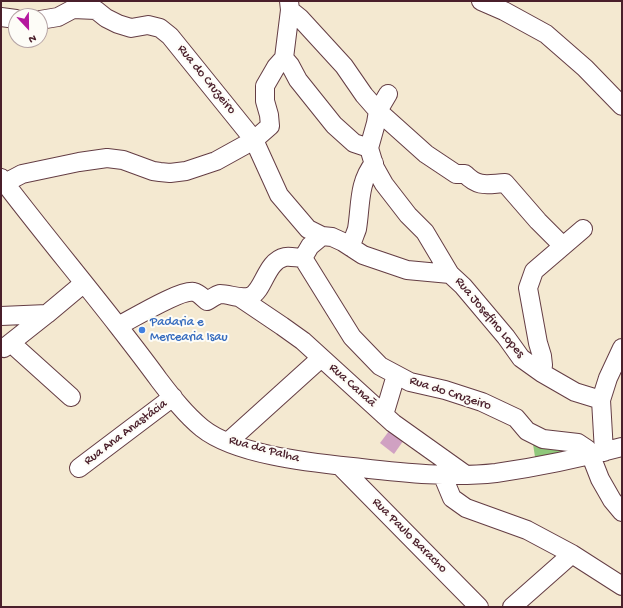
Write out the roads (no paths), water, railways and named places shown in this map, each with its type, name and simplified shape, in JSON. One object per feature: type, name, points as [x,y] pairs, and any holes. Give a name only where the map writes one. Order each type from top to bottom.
[{"type":"street","points":[[481,1],[504,6],[546,34],[585,68],[622,106]]},
{"type":"street","name":"Rua do Cruzeiro","points":[[48,19],[58,17],[69,5],[96,10],[106,18],[131,28],[148,25],[160,28],[170,36],[254,140],[279,195],[308,229],[322,236]]},
{"type":"street","points":[[3,181],[22,174],[79,162],[107,158],[123,160],[153,171],[170,173],[186,171],[216,161],[254,140],[270,126],[269,114],[265,101],[265,86],[276,67],[284,58],[289,5]]},
{"type":"street","points":[[289,5],[344,66],[364,95],[378,111],[426,154],[456,174],[465,174],[473,182],[482,185],[505,183],[538,222],[563,246]]},
{"type":"street","points":[[284,58],[290,65],[298,80],[334,125],[371,156],[384,184],[424,232],[450,274]]},
{"type":"street","points":[[351,247],[356,231],[363,183],[371,156],[378,111],[388,94]]},
{"type":"street","name":"Rua da Palha","points":[[3,181],[180,407],[201,427],[228,442],[243,448],[318,464],[389,471],[466,475],[496,473],[598,454],[622,447]]},
{"type":"street","points":[[542,373],[542,356],[528,288],[534,271],[583,229]]},
{"type":"street","points":[[118,326],[170,299],[188,292],[195,292],[207,301],[219,294],[231,295],[239,298],[251,296],[259,288],[274,263],[285,257],[303,258],[310,246],[322,236]]},
{"type":"street","name":"Rua Josefino Lopes","points":[[322,236],[332,237],[363,255],[407,270],[450,274],[463,286],[506,337],[521,358],[542,373],[575,392],[601,400]]},
{"type":"street","name":"Rua do Cruzeiro","points":[[303,258],[352,337],[380,366],[410,382],[445,390],[482,402],[516,418],[527,431],[543,439],[578,443],[598,454]]},
{"type":"street","points":[[71,397],[4,347],[84,284]]},
{"type":"street","name":"Rua Canaã","points":[[239,298],[303,341],[392,423],[466,475]]},
{"type":"street","points":[[1,316],[47,314]]},
{"type":"street","points":[[622,348],[608,378],[601,400],[598,454],[600,480],[612,500],[622,512]]},
{"type":"street","points":[[228,442],[321,358]]},
{"type":"street","points":[[384,415],[396,375]]},
{"type":"street","name":"Rua Ana Anastácia","points":[[79,468],[173,397]]},
{"type":"street","name":"Rua Paulo Baracho","points":[[340,466],[479,607]]},
{"type":"street","points":[[442,474],[452,498],[466,508],[527,530],[572,554],[622,586]]},
{"type":"street","points":[[512,607],[572,554]]},
{"type":"place","name":"Padaria e Mercearia Isau","points":[[142,330]]}]
